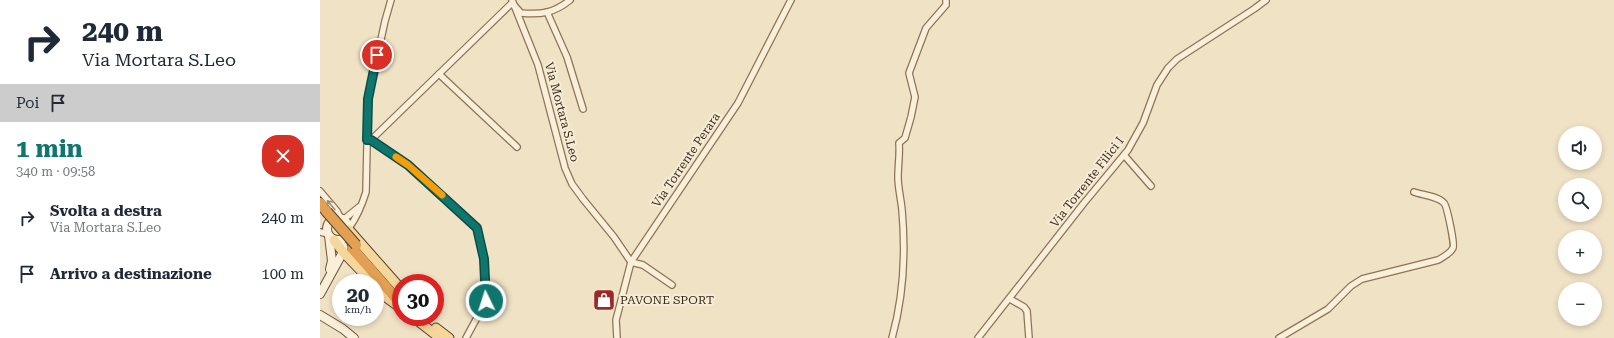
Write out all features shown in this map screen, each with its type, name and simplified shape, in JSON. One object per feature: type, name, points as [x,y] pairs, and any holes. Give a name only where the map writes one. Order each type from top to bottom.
[{"type":"highway","points":[[320,203],[324,213],[350,249],[392,294]]},
{"type":"highway","points":[[350,249],[392,289]]},
{"type":"main road","points":[[349,229],[392,279]]},
{"type":"main road","points":[[331,236],[350,249],[367,274]]},
{"type":"main road","points":[[384,295],[392,301]]},
{"type":"main road","points":[[425,326],[440,338]]},
{"type":"main road","points":[[435,326],[450,338]]},
{"type":"street","points":[[331,236],[346,236],[363,204],[367,182],[369,140],[368,99],[391,0]]},
{"type":"street","points":[[369,140],[439,74],[512,1],[521,13],[538,14],[560,8],[570,0]]},
{"type":"street","name":"Via Torrente Perara","points":[[618,338],[616,320],[631,262],[738,102],[791,0]]},
{"type":"street","points":[[892,338],[901,302],[904,268],[902,210],[898,177],[900,155],[899,143],[905,138],[915,98],[909,73],[926,28],[946,5],[946,0]]},
{"type":"street","name":"Via Torrente Filici I","points":[[978,338],[1084,203],[1124,155],[1143,123],[1154,97],[1157,85],[1168,68],[1177,59],[1266,0]]},
{"type":"street","name":"Via Mortara S.Leo","points":[[512,1],[538,65],[565,168],[572,184],[614,237],[631,262]]},
{"type":"street","points":[[547,12],[567,57],[583,109]]},
{"type":"street","points":[[439,74],[517,147]]},
{"type":"street","points":[[369,140],[408,165],[477,228],[484,259],[486,301],[466,338]]},
{"type":"street","points":[[1124,155],[1151,186]]},
{"type":"street","points":[[320,191],[342,219],[347,223],[349,229]]},
{"type":"street","points":[[1278,338],[1328,309],[1351,286],[1362,279],[1438,260],[1446,256],[1453,248],[1454,242],[1447,209],[1444,203],[1439,200],[1414,192]]},
{"type":"street","points":[[320,294],[327,279],[332,261],[331,236],[327,227],[329,222],[334,219],[342,219],[363,204]]},
{"type":"street","points":[[327,279],[350,249]]},
{"type":"street","points":[[631,262],[643,264],[672,285]]},
{"type":"street","points":[[1010,299],[1024,307],[1027,311],[1029,338]]},
{"type":"street","points":[[320,315],[343,329],[354,338]]},
{"type":"slow traffic","points":[[396,157],[408,165],[442,195]]},
{"type":"place","name":"PAVONE SPORT","points":[[604,300]]},
{"type":"route","points":[[377,55],[368,99],[367,140],[371,140],[408,165],[473,222],[480,234],[484,259],[486,301]]}]
